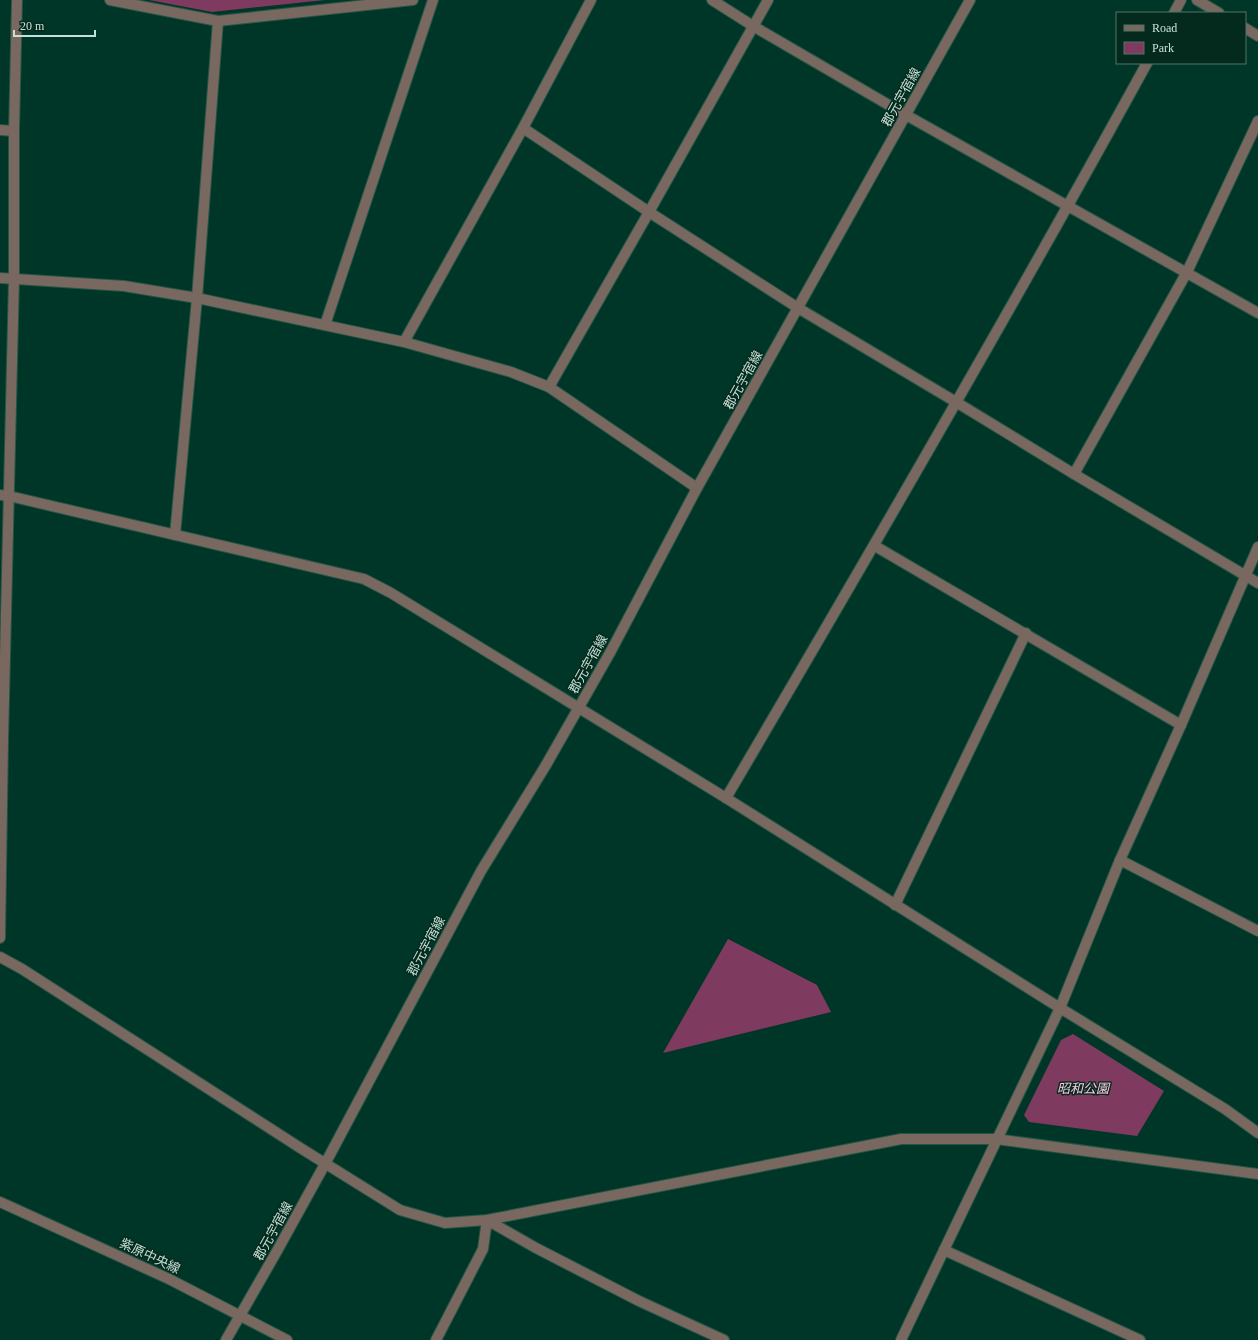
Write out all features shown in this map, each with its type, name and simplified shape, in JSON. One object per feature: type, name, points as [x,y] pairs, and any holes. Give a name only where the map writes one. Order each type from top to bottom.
[{"type":"street","points":[[0,938],[4,495],[14,278],[14,131],[17,0]]},
{"type":"street","points":[[110,0],[218,21],[414,0]]},
{"type":"street","points":[[325,325],[433,0]]},
{"type":"street","points":[[404,342],[523,128],[591,0]]},
{"type":"street","points":[[712,0],[753,26],[906,115],[1258,312]]},
{"type":"street","points":[[549,387],[768,0]]},
{"type":"street","name":"郡元宇宿線","points":[[226,1340],[325,1164],[481,871],[546,765],[611,651],[697,488],[970,0]]},
{"type":"street","points":[[1175,12],[1181,0]]},
{"type":"street","points":[[1197,0],[1217,12]]},
{"type":"street","points":[[175,535],[198,298],[218,21]]},
{"type":"street","points":[[1246,29],[1258,36]]},
{"type":"street","points":[[726,798],[875,546],[1069,206],[1146,64]]},
{"type":"street","points":[[1074,474],[1187,272],[1258,121]]},
{"type":"street","points":[[523,128],[649,212],[798,308],[1258,583]]},
{"type":"street","points":[[0,130],[14,131]]},
{"type":"street","points":[[0,278],[124,286],[198,298],[404,342],[511,372],[549,387],[697,488]]},
{"type":"street","points":[[4,495],[364,579],[391,593],[726,798],[895,905],[1224,1109],[1258,1133]]},
{"type":"street","points":[[875,546],[1181,725]]},
{"type":"street","points":[[901,1340],[1060,1008],[1120,860],[1181,725],[1258,547]]},
{"type":"street","points":[[895,905],[1026,633]]},
{"type":"street","points":[[1120,860],[1258,932]]},
{"type":"street","points":[[0,958],[22,968],[325,1164],[400,1210],[445,1223],[488,1220],[901,1138],[996,1139],[1258,1174]]},
{"type":"street","name":"紫原中央線","points":[[0,1202],[169,1279],[287,1340]]},
{"type":"street","points":[[436,1340],[482,1250],[488,1220]]},
{"type":"street","points":[[488,1220],[536,1248],[639,1301],[724,1340]]},
{"type":"street","points":[[944,1250],[1140,1340]]},
{"type":"green space","points":[[149,0],[325,0],[212,12]]},
{"type":"green space","points":[[728,939],[817,985],[831,1012],[663,1053]]},
{"type":"green space","name":"昭和公園","points":[[1073,1034],[1164,1091],[1137,1136],[1029,1122],[1024,1115],[1061,1040]]}]
